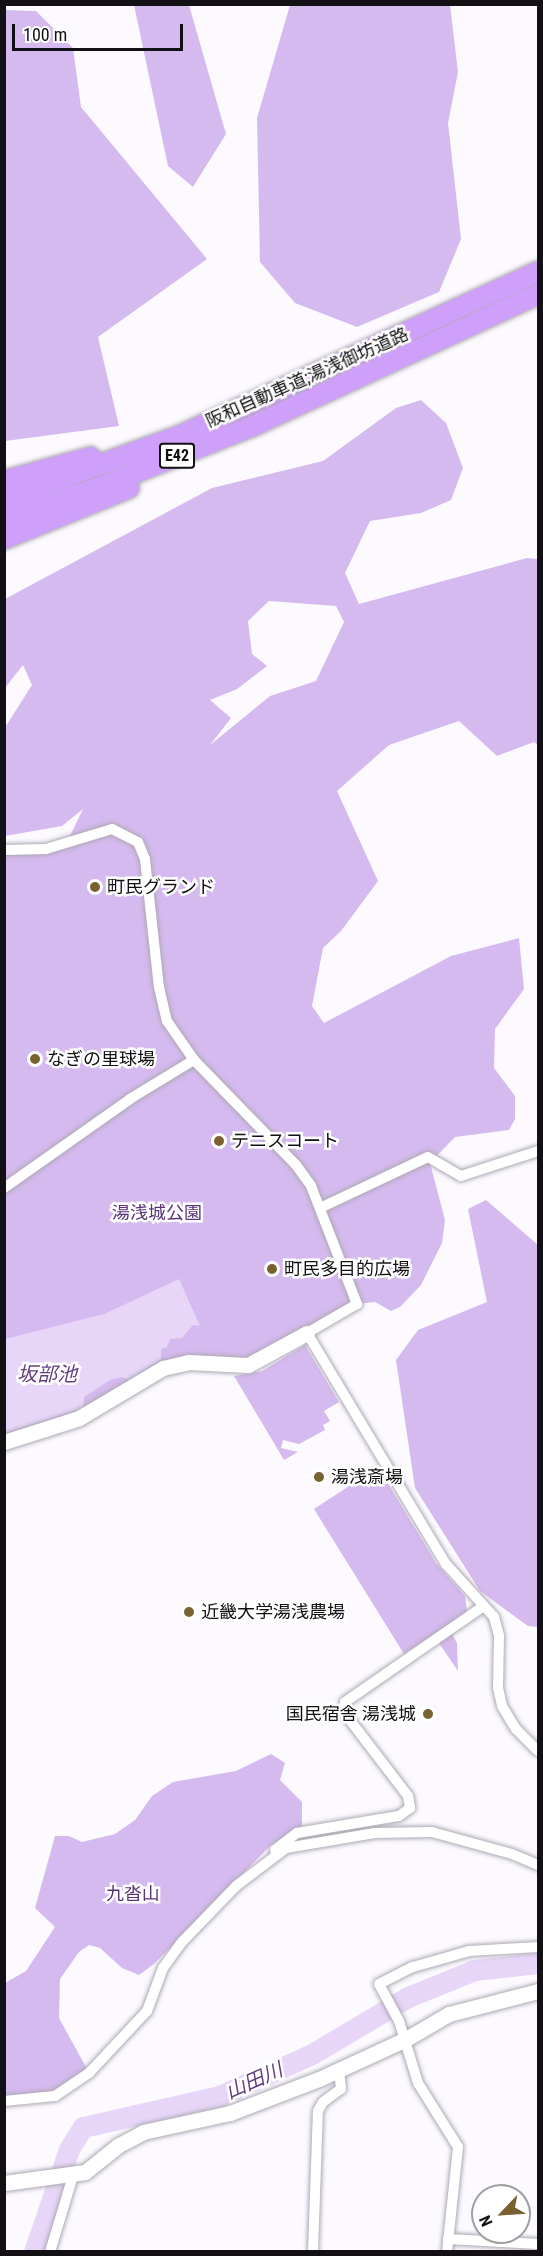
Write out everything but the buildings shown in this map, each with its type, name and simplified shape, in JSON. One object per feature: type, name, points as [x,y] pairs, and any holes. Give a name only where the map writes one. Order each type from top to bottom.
[{"type":"highway","name":"阪和自動車道;湯浅御坊道路","points":[[4,499],[117,461],[269,397],[538,272]]},
{"type":"highway","name":"阪和自動車道;湯浅御坊道路","points":[[4,519],[102,486],[255,425],[346,385],[538,294]]},
{"type":"highway","points":[[4,481],[121,448],[269,397]]},
{"type":"highway","points":[[4,539],[91,506],[255,425]]},
{"type":"street","points":[[4,850],[46,849],[112,829],[138,842],[147,872],[163,1011],[178,1040],[194,1060],[302,1171],[320,1208],[357,1304],[248,1365],[188,1362],[164,1368],[79,1418],[4,1442]]},
{"type":"street","points":[[4,1188],[130,1099],[194,1060]]},
{"type":"street","points":[[320,1208],[428,1157],[461,1176],[538,1151]]},
{"type":"street","points":[[308,1333],[439,1554],[482,1607],[494,1617],[498,1628],[502,1706],[516,1729],[538,1751]]},
{"type":"street","points":[[4,2101],[55,2096],[89,2073],[147,2011],[170,1956],[236,1886],[297,1833],[399,1816],[410,1808],[408,1796],[346,1715],[345,1701],[482,1607]]},
{"type":"street","points":[[267,1860],[286,1848],[309,1841],[407,1831],[455,1836],[538,1865]]},
{"type":"street","points":[[447,2252],[458,2147],[418,2083],[399,2020],[379,1984],[443,1958],[494,1947],[538,1947]]},
{"type":"street","points":[[4,2183],[73,2176],[143,2132],[230,2113],[339,2070],[406,2039],[457,2011],[538,1991]]},
{"type":"street","points":[[313,2252],[318,2111],[323,2102],[341,2089],[339,2070]]},
{"type":"street","points":[[50,2252],[73,2176]]},
{"type":"street","points":[[448,2239],[538,2244]]},
{"type":"green space","points":[[134,5],[189,5],[226,134],[193,187],[168,166]]},
{"type":"green space","points":[[290,5],[450,5],[458,72],[448,123],[461,239],[439,292],[357,327],[295,303],[260,262],[257,118]]},
{"type":"green space","points":[[5,10],[36,11],[73,48],[81,107],[207,259],[98,337],[119,426],[5,441]]},
{"type":"green space","name":"湯浅城公園","points":[[421,400],[446,423],[463,468],[451,500],[421,513],[370,521],[345,573],[359,604],[527,558],[538,559],[538,745],[534,742],[497,756],[459,721],[389,745],[337,791],[378,881],[341,931],[323,948],[312,1006],[324,1023],[451,956],[519,938],[524,989],[495,1029],[494,1068],[515,1096],[515,1119],[509,1130],[455,1137],[430,1163],[445,1220],[442,1243],[421,1285],[400,1307],[391,1311],[375,1302],[357,1304],[258,1361],[188,1362],[5,1442],[5,850],[46,849],[69,838],[83,809],[62,826],[5,836],[4,729],[32,685],[23,665],[5,688],[5,599],[212,488],[323,461],[396,408]],"holes":[[[269,601],[336,606],[344,622],[316,681],[270,696],[210,745],[231,718],[210,700],[237,689],[267,666],[252,654],[248,621]]]},
{"type":"green space","points":[[486,1200],[538,1245],[538,1627],[528,1626],[480,1591],[415,1488],[396,1360],[418,1330],[487,1302],[468,1209]]},
{"type":"green space","points":[[305,1345],[339,1402],[324,1411],[330,1421],[323,1425],[325,1430],[299,1444],[283,1440],[281,1448],[298,1452],[284,1460],[234,1376],[262,1371]]},
{"type":"green space","points":[[378,1467],[436,1563],[465,1596],[467,1613],[404,1654],[314,1509]]},
{"type":"green space","points":[[452,1634],[457,1643],[458,1671],[439,1643]]},
{"type":"green space","name":"九沓山","points":[[271,1754],[285,1763],[280,1780],[302,1802],[302,1826],[271,1845],[154,1964],[139,1975],[122,1968],[100,1948],[89,1945],[79,1952],[60,1979],[59,2018],[87,2069],[56,2091],[5,2096],[5,1983],[26,1971],[55,1927],[35,1908],[55,1836],[69,1836],[82,1842],[115,1834],[135,1820],[152,1796],[173,1782],[236,1771]]},
{"type":"water","name":"坂部池","points":[[179,1279],[200,1326],[193,1325],[182,1338],[170,1339],[167,1347],[161,1349],[161,1359],[129,1380],[122,1377],[110,1380],[84,1397],[83,1408],[5,1433],[5,1339],[104,1314]]},
{"type":"waterway","name":"山田川","points":[[34,2252],[69,2149],[83,2127],[219,2096],[312,2054],[408,1997],[474,1970],[538,1963]]},
{"type":"place","name":"町民グランド","points":[[95,887]]},
{"type":"place","name":"なぎの里球場","points":[[35,1059]]},
{"type":"place","name":"テニスコート","points":[[219,1141]]},
{"type":"place","name":"町民多目的広場","points":[[272,1269]]},
{"type":"place","name":"湯浅斎場","points":[[319,1477]]},
{"type":"place","name":"近畿大学湯浅農場","points":[[189,1612]]},
{"type":"place","name":"国民宿舎 湯浅城","points":[[428,1714]]}]
